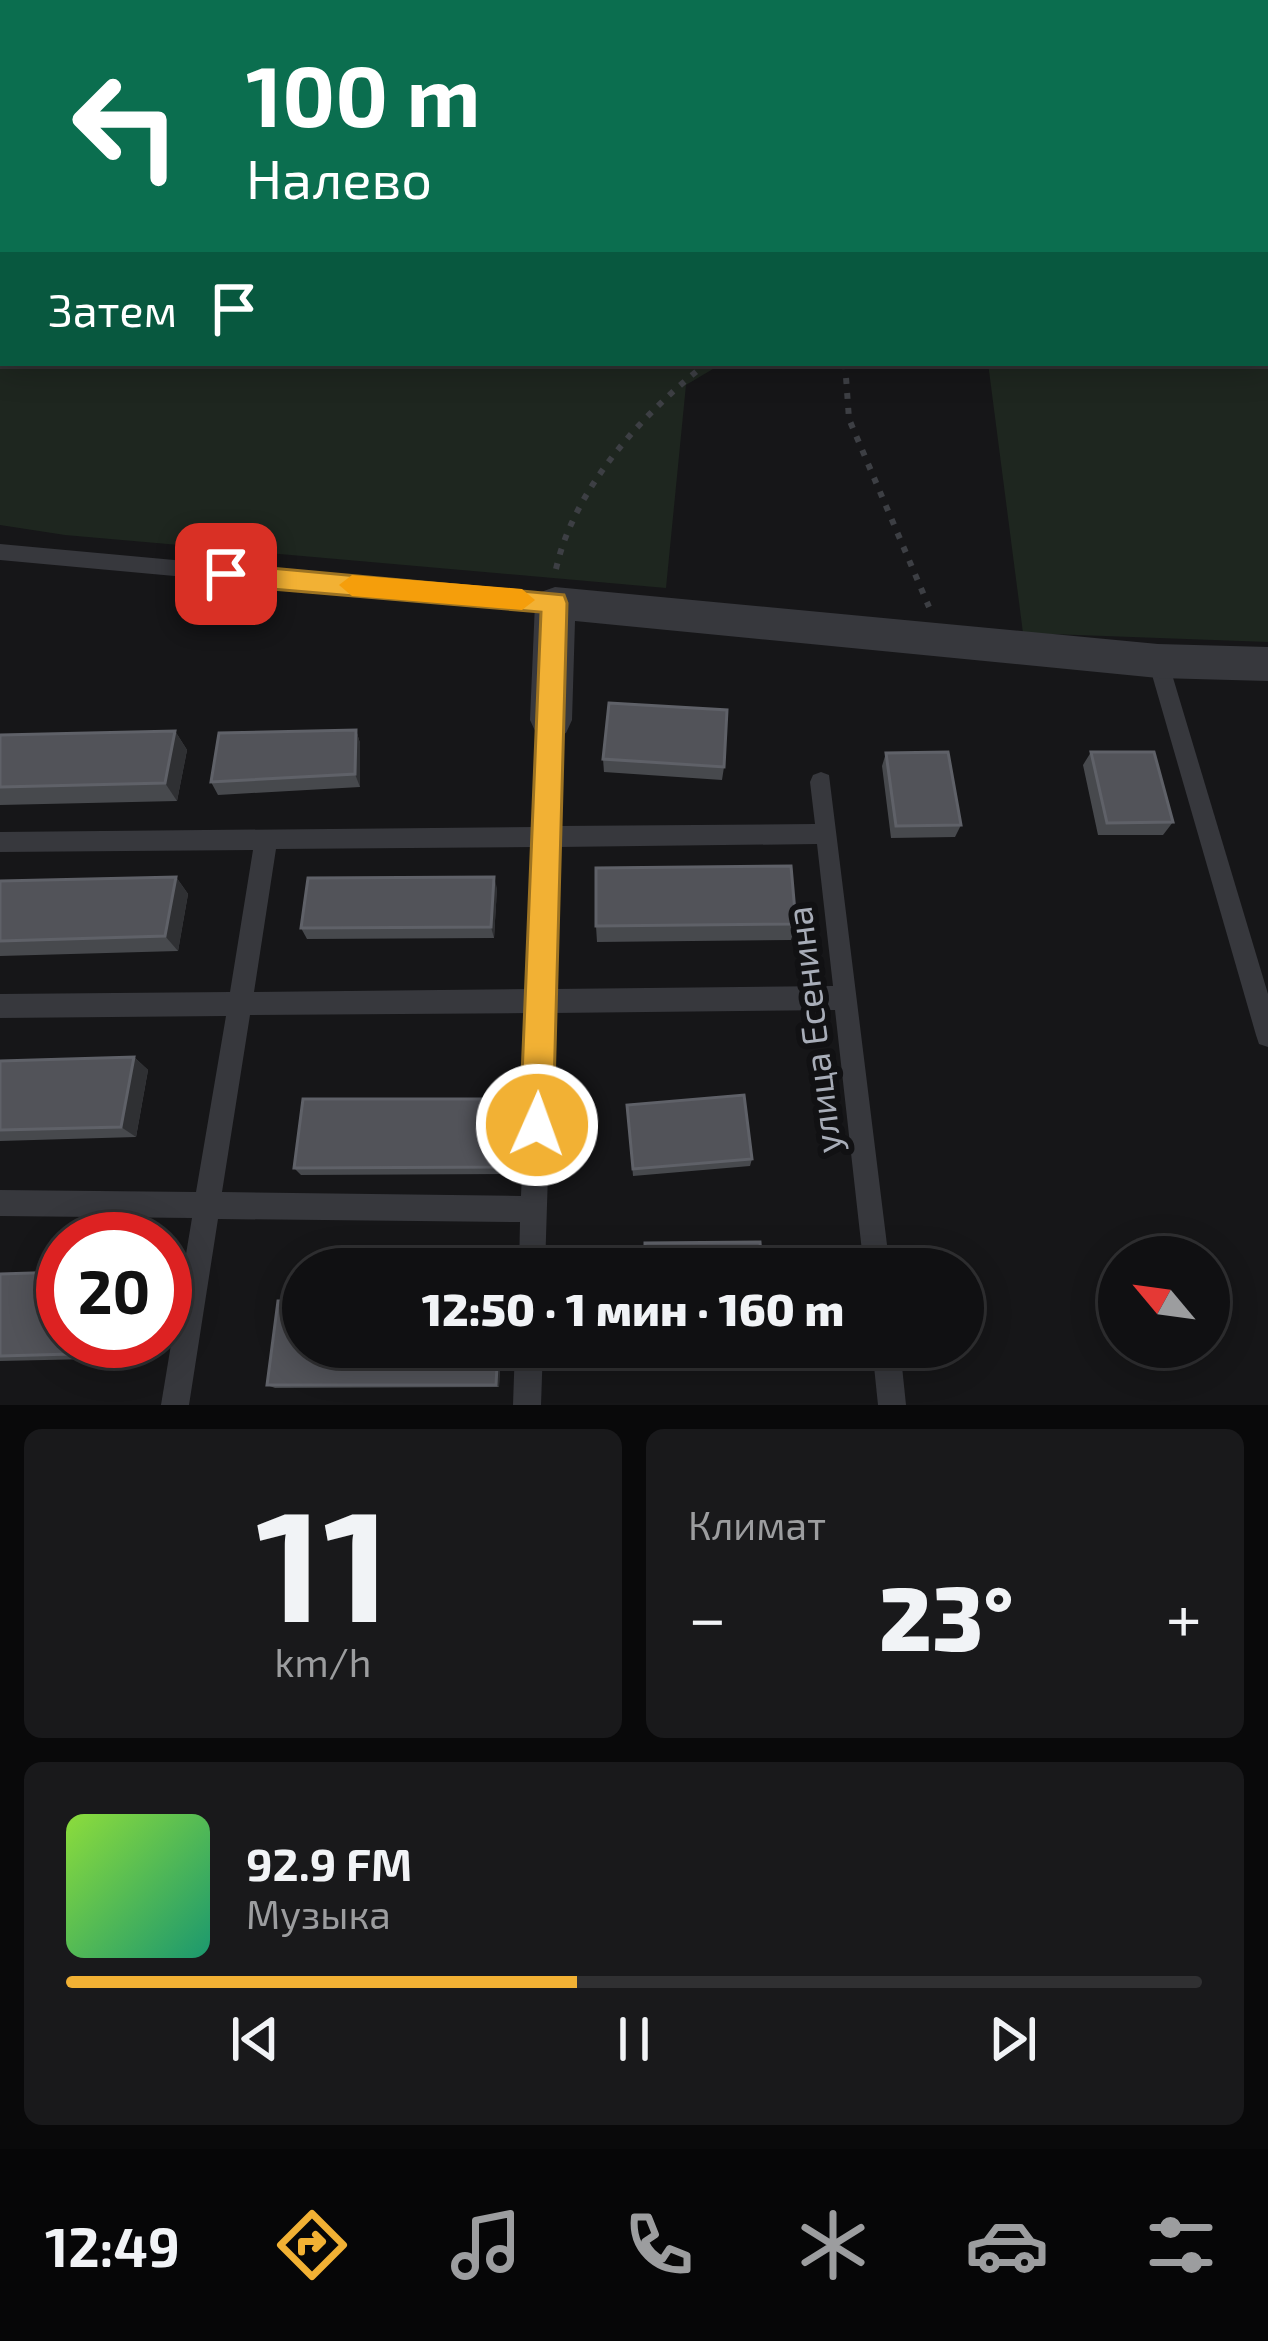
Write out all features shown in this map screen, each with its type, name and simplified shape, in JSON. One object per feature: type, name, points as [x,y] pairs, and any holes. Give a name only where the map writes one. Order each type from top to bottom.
[{"type":"street","points":[[551,720],[554,603],[946,643],[1158,661],[1268,664]]},
{"type":"lane","points":[[0,552],[554,603]]},
{"type":"lane","points":[[1158,661],[1268,1035]]},
{"type":"lane","points":[[533,1248],[551,720]]},
{"type":"lane","name":"улица Есенина","points":[[821,782],[874,1248]]},
{"type":"lane","points":[[0,842],[826,834]]},
{"type":"lane","points":[[175,1405],[266,842]]},
{"type":"lane","points":[[0,1006],[843,998]]},
{"type":"lane","points":[[0,1204],[534,1209]]},
{"type":"lane","points":[[527,1405],[528,1368]]},
{"type":"lane","points":[[888,1368],[892,1405]]},
{"type":"path","points":[[554,603],[557,554],[566,527],[588,492],[684,378],[702,366]]},
{"type":"path","points":[[845,366],[849,419],[864,462],[946,643]]},
{"type":"shaded area","points":[[0,366],[718,366],[686,385],[666,588],[65,535],[0,525]]},
{"type":"shaded area","points":[[988,366],[1268,366],[1268,642],[1023,633]]},
{"type":"building","points":[[609,703],[727,710],[724,767],[603,759]]},
{"type":"building","points":[[356,730],[355,774],[211,782],[219,733]]},
{"type":"building","points":[[175,731],[165,783],[0,787],[0,735]]},
{"type":"building","points":[[948,752],[961,825],[896,826],[886,753]]},
{"type":"building","points":[[1091,752],[1154,752],[1173,822],[1107,823]]},
{"type":"building","points":[[791,866],[796,924],[596,926],[596,868]]},
{"type":"building","points":[[176,877],[165,936],[0,941],[0,881]]},
{"type":"building","points":[[494,877],[491,927],[301,928],[308,878]]},
{"type":"building","points":[[134,1057],[121,1127],[0,1130],[0,1061]]},
{"type":"building","points":[[744,1095],[752,1159],[633,1169],[627,1105]]},
{"type":"building","points":[[303,1099],[508,1099],[505,1167],[294,1168]]},
{"type":"building","points":[[760,1242],[760,1248],[645,1248],[645,1243]]},
{"type":"building","points":[[36,1273],[36,1355],[0,1356],[0,1274]]},
{"type":"building","points":[[278,1301],[282,1301],[282,1368],[497,1368],[496,1385],[267,1385]]},
{"type":"slow traffic","points":[[352,585],[522,600]]},
{"type":"route","points":[[226,574],[554,603],[537,1125]]}]
